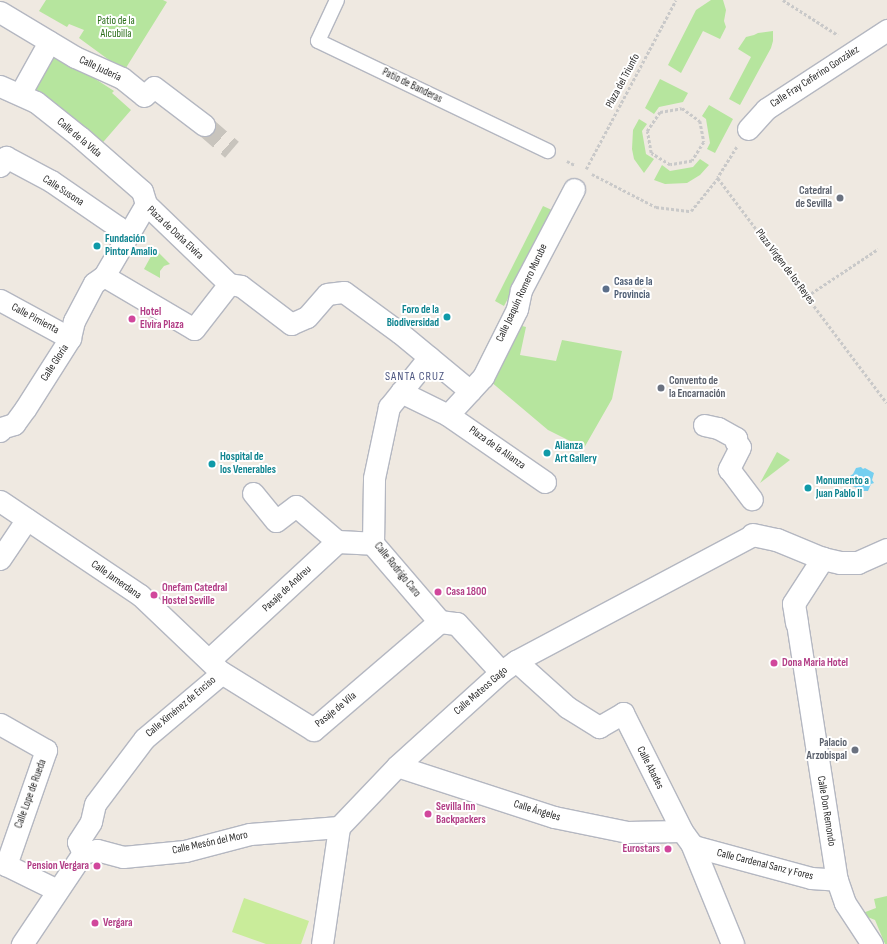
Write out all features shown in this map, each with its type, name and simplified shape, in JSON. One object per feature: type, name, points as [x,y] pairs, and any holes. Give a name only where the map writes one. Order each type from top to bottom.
[{"type":"street","name":"Calle Judería","points":[[0,12],[75,57],[122,78],[144,96],[154,87],[204,125]]},
{"type":"street","name":"Calle Fray Ceferino González","points":[[748,130],[766,109],[887,30]]},
{"type":"street","points":[[20,94],[49,42]]},
{"type":"street","name":"Calle de la Vida","points":[[0,86],[36,102],[80,137],[142,191],[146,204]]},
{"type":"street","name":"Calle Susona","points":[[0,166],[6,157],[51,182],[118,227],[127,236]]},
{"type":"street","name":"Calle Joaquín Romero Murube","points":[[476,384],[517,309],[521,290],[574,189]]},
{"type":"street","name":"Plaza de Doña Elvira","points":[[104,276],[146,204],[229,284]]},
{"type":"street","points":[[104,276],[194,329],[229,284],[241,286],[291,324],[307,317],[327,294],[344,292],[429,357],[476,384],[448,415]]},
{"type":"street","name":"Calle Gloria","points":[[0,429],[14,424],[25,409],[70,338],[74,321],[94,283],[104,276]]},
{"type":"street","name":"Calle Pimienta","points":[[0,300],[70,338]]},
{"type":"street","points":[[395,400],[429,357]]},
{"type":"street","name":"Plaza de la Alianza","points":[[395,400],[448,415],[545,482]]},
{"type":"street","name":"Calle Rodrigo Caro","points":[[395,400],[374,478],[373,544],[440,622]]},
{"type":"street","points":[[704,425],[718,428],[736,438],[736,442],[740,447],[729,469],[752,499]]},
{"type":"street","points":[[253,493],[276,521],[296,506],[338,542],[373,544]]},
{"type":"street","name":"Calle Jamerdana","points":[[0,501],[140,595],[216,667]]},
{"type":"street","points":[[0,559],[27,519]]},
{"type":"street","points":[[753,535],[777,540],[823,559],[841,563],[858,563],[887,550]]},
{"type":"street","name":"Calle Mateos Gago","points":[[339,827],[397,766],[508,667],[753,535]]},
{"type":"street","name":"Pasaje de Andreu","points":[[216,667],[338,542]]},
{"type":"street","points":[[797,623],[794,604],[823,559]]},
{"type":"street","points":[[440,622],[457,624],[508,667]]},
{"type":"street","name":"Pasaje de Vila","points":[[216,667],[314,730],[440,622]]},
{"type":"street","name":"Calle Don Remondo","points":[[797,623],[837,880],[845,903],[872,944]]},
{"type":"street","name":"Calle Ximénez de Enciso","points":[[83,853],[78,842],[91,822],[95,804],[144,738],[216,667]]},
{"type":"street","name":"Calle Abades","points":[[508,667],[599,727],[623,713],[687,839],[733,944]]},
{"type":"street","name":"Calle Lope de Rueda","points":[[0,724],[46,750],[3,863]]},
{"type":"street","name":"Calle Ángeles","points":[[397,766],[554,817],[627,832],[687,839]]},
{"type":"street","points":[[322,944],[339,827]]},
{"type":"street","name":"Calle Mesón del Moro","points":[[83,853],[97,850],[123,857],[185,851],[250,834],[339,827]]},
{"type":"street","name":"Calle Cardenal Sanz y Fores","points":[[687,839],[811,878],[837,880]]},
{"type":"street","points":[[22,944],[83,853]]},
{"type":"street","points":[[3,863],[57,890]]},
{"type":"lane","name":"Patio de Banderas","points":[[338,0],[318,41],[548,151]]},
{"type":"path","name":"Plaza del Triunfo","points":[[585,170],[676,0]]},
{"type":"path","points":[[783,0],[859,48]]},
{"type":"path","points":[[682,108],[700,121],[704,142],[692,161],[670,165],[652,153],[647,131],[660,112],[682,108]]},
{"type":"path","points":[[567,161],[656,207],[691,211],[718,178],[748,130]]},
{"type":"path","name":"Plaza Virgen de los Reyes","points":[[718,178],[887,403]]},
{"type":"path","points":[[807,296],[878,249]]},
{"type":"green space","name":"Patio de la Alcubilla","points":[[46,0],[163,0],[167,2],[124,71],[79,38],[84,30],[69,24],[67,27],[39,11]]},
{"type":"green space","points":[[711,0],[723,0],[726,10],[724,21],[726,27],[720,39],[703,31],[681,73],[668,65],[696,10]]},
{"type":"green space","points":[[773,31],[771,48],[740,105],[729,99],[751,57],[738,49],[746,37],[758,33]]},
{"type":"green space","points":[[49,49],[114,91],[112,93],[131,110],[98,148],[29,88]]},
{"type":"green space","points":[[660,79],[688,93],[683,102],[659,107],[654,114],[645,108]]},
{"type":"green space","points":[[709,105],[733,119],[715,153],[707,149],[710,143],[706,119],[702,116]]},
{"type":"green space","points":[[639,119],[647,124],[642,131],[646,154],[654,159],[644,173],[634,159],[632,149],[633,130]]},
{"type":"green space","points":[[700,159],[709,165],[700,175],[687,183],[665,184],[654,180],[662,165],[670,171],[693,167]]},
{"type":"green space","points":[[543,206],[554,211],[504,306],[495,301]]},
{"type":"green space","points":[[155,249],[170,264],[164,266],[160,271],[160,278],[144,269]]},
{"type":"green space","points":[[522,326],[526,327],[520,355],[556,361],[562,340],[622,351],[612,399],[584,448],[548,430],[490,381],[498,371]]},
{"type":"green space","points":[[777,452],[790,460],[760,483]]},
{"type":"green space","points":[[887,896],[887,944],[885,944],[875,920],[860,914],[876,908],[874,899]]},
{"type":"green space","points":[[244,898],[309,921],[301,944],[266,944],[232,932]]},
{"type":"water","points":[[861,467],[874,473],[872,480],[874,483],[871,484],[868,491],[859,491],[857,488],[850,485],[852,478],[850,476],[856,468]]},
{"type":"tunnel","points":[[204,125],[232,149]]},
{"type":"place","name":"Catedral de Sevilla","points":[[840,198]]},
{"type":"place","name":"Fundación Pintor Amalio","points":[[97,246]]},
{"type":"place","name":"Casa de la Provincia","points":[[606,289]]},
{"type":"place","name":"Foro de la Biodiversidad","points":[[447,317]]},
{"type":"place","name":"Hotel Elvira Plaza","points":[[132,319]]},
{"type":"place","name":"Convento de la Encarnación","points":[[661,388]]},
{"type":"place","name":"Alianza Art Gallery","points":[[547,453]]},
{"type":"place","name":"Hospital de los Venerables","points":[[212,464]]},
{"type":"place","name":"Monumento a Juan Pablo II","points":[[808,488]]},
{"type":"place","name":"Casa 1800","points":[[438,592]]},
{"type":"place","name":"Onefam Catedral Hostel Seville","points":[[154,595]]},
{"type":"place","name":"Dona Maria Hotel","points":[[774,663]]},
{"type":"place","name":"Palacio Arzobispal","points":[[855,750]]},
{"type":"place","name":"Sevilla Inn Backpackers","points":[[428,814]]},
{"type":"place","name":"Eurostars","points":[[668,849]]},
{"type":"place","name":"Pension Vergara","points":[[97,866]]},
{"type":"place","name":"Vergara","points":[[95,923]]},
{"type":"district","name":"SANTA CRUZ","points":[[415,377]]}]
